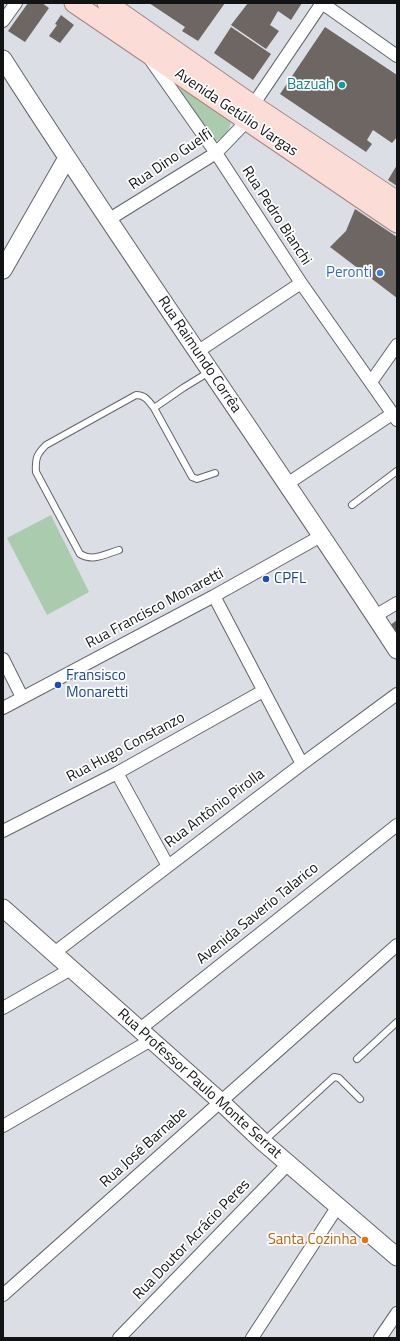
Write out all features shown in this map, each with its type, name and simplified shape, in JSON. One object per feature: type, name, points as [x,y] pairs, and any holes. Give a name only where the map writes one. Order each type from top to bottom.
[{"type":"main road","name":"Avenida Getúlio Vargas","points":[[74,3],[142,49],[397,201]]},
{"type":"main road","name":"Avenida Getúlio Vargas","points":[[107,3],[250,113],[397,223]]},
{"type":"main road","name":"Rua Raimundo Corrêa","points":[[4,64],[397,650]]},
{"type":"main road","points":[[3,270],[67,158]]},
{"type":"main road","name":"Rua Professor Paulo Monte Serrat","points":[[3,908],[220,1101],[263,1142],[397,1257]]},
{"type":"street","points":[[3,21],[16,3]]},
{"type":"street","points":[[322,3],[397,56]]},
{"type":"street","name":"Rua Dino Guelfi","points":[[108,220],[216,153],[250,113],[322,3]]},
{"type":"street","name":"Rua Pedro Bianchi","points":[[142,49],[216,153],[301,283],[395,417]]},
{"type":"street","points":[[197,352],[301,283]]},
{"type":"street","points":[[371,382],[397,345]]},
{"type":"street","points":[[287,484],[395,417]]},
{"type":"street","name":"Rua Francisco Monaretti","points":[[3,708],[214,596],[321,536]]},
{"type":"street","points":[[214,596],[302,764]]},
{"type":"street","points":[[375,616],[397,603]]},
{"type":"street","points":[[3,659],[22,697]]},
{"type":"street","name":"Rua Hugo Constanzo","points":[[3,830],[116,773],[264,691]]},
{"type":"street","name":"Rua Antônio Pirolla","points":[[54,953],[302,764],[397,694]]},
{"type":"street","points":[[116,773],[168,866]]},
{"type":"street","name":"Avenida Saverio Talarico","points":[[3,1126],[146,1035],[397,825]]},
{"type":"street","name":"Rua José Barnabe","points":[[3,1295],[397,945]]},
{"type":"street","points":[[3,1008],[71,969]]},
{"type":"street","name":"Rua Doutor Acrácio Peres","points":[[119,1338],[288,1164]]},
{"type":"street","points":[[252,1338],[338,1206]]},
{"type":"street","points":[[380,1338],[397,1313]]},
{"type":"lane","points":[[154,408],[210,371]]},
{"type":"lane","points":[[119,550],[94,558],[86,558],[80,554],[36,472],[35,461],[39,452],[46,445],[136,395],[142,395],[154,408],[192,477],[197,479],[215,474]]},
{"type":"lane","points":[[352,505],[397,471]]},
{"type":"lane","points":[[358,1059],[397,1022]]},
{"type":"lane","points":[[263,1142],[334,1077],[339,1078],[360,1099]]},
{"type":"green space","points":[[181,86],[231,118],[228,130],[220,139],[212,141],[180,90]]},
{"type":"green space","points":[[51,515],[89,592],[47,615],[7,538]]},
{"type":"building","points":[[28,3],[42,3],[49,8],[25,42],[8,31]]},
{"type":"building","points":[[149,3],[225,3],[198,41],[182,31],[185,27]]},
{"type":"building","points":[[248,3],[302,3],[291,20],[278,11],[270,25],[279,31],[266,49],[231,25]]},
{"type":"building","points":[[61,15],[74,25],[60,43],[49,36],[57,25],[55,24]]},
{"type":"building","points":[[231,27],[271,54],[253,80],[214,53]]},
{"type":"building","name":"Bazuah","points":[[325,27],[397,75],[397,137],[392,143],[373,130],[367,140],[372,144],[366,152],[280,94]]},
{"type":"building","points":[[397,165],[397,186],[388,180]]},
{"type":"building","name":"Peronti","points":[[355,209],[397,237],[397,298],[330,247],[346,231]]},
{"type":"building","points":[[397,620],[397,636],[389,626]]},
{"type":"place","name":"Bazuah","points":[[342,85]]},
{"type":"place","name":"Peronti","points":[[380,273]]},
{"type":"place","name":"CPFL","points":[[266,579]]},
{"type":"place","name":"Fransisco Monaretti","points":[[58,685]]},
{"type":"place","name":"Santa Cozinha","points":[[365,1240]]}]
